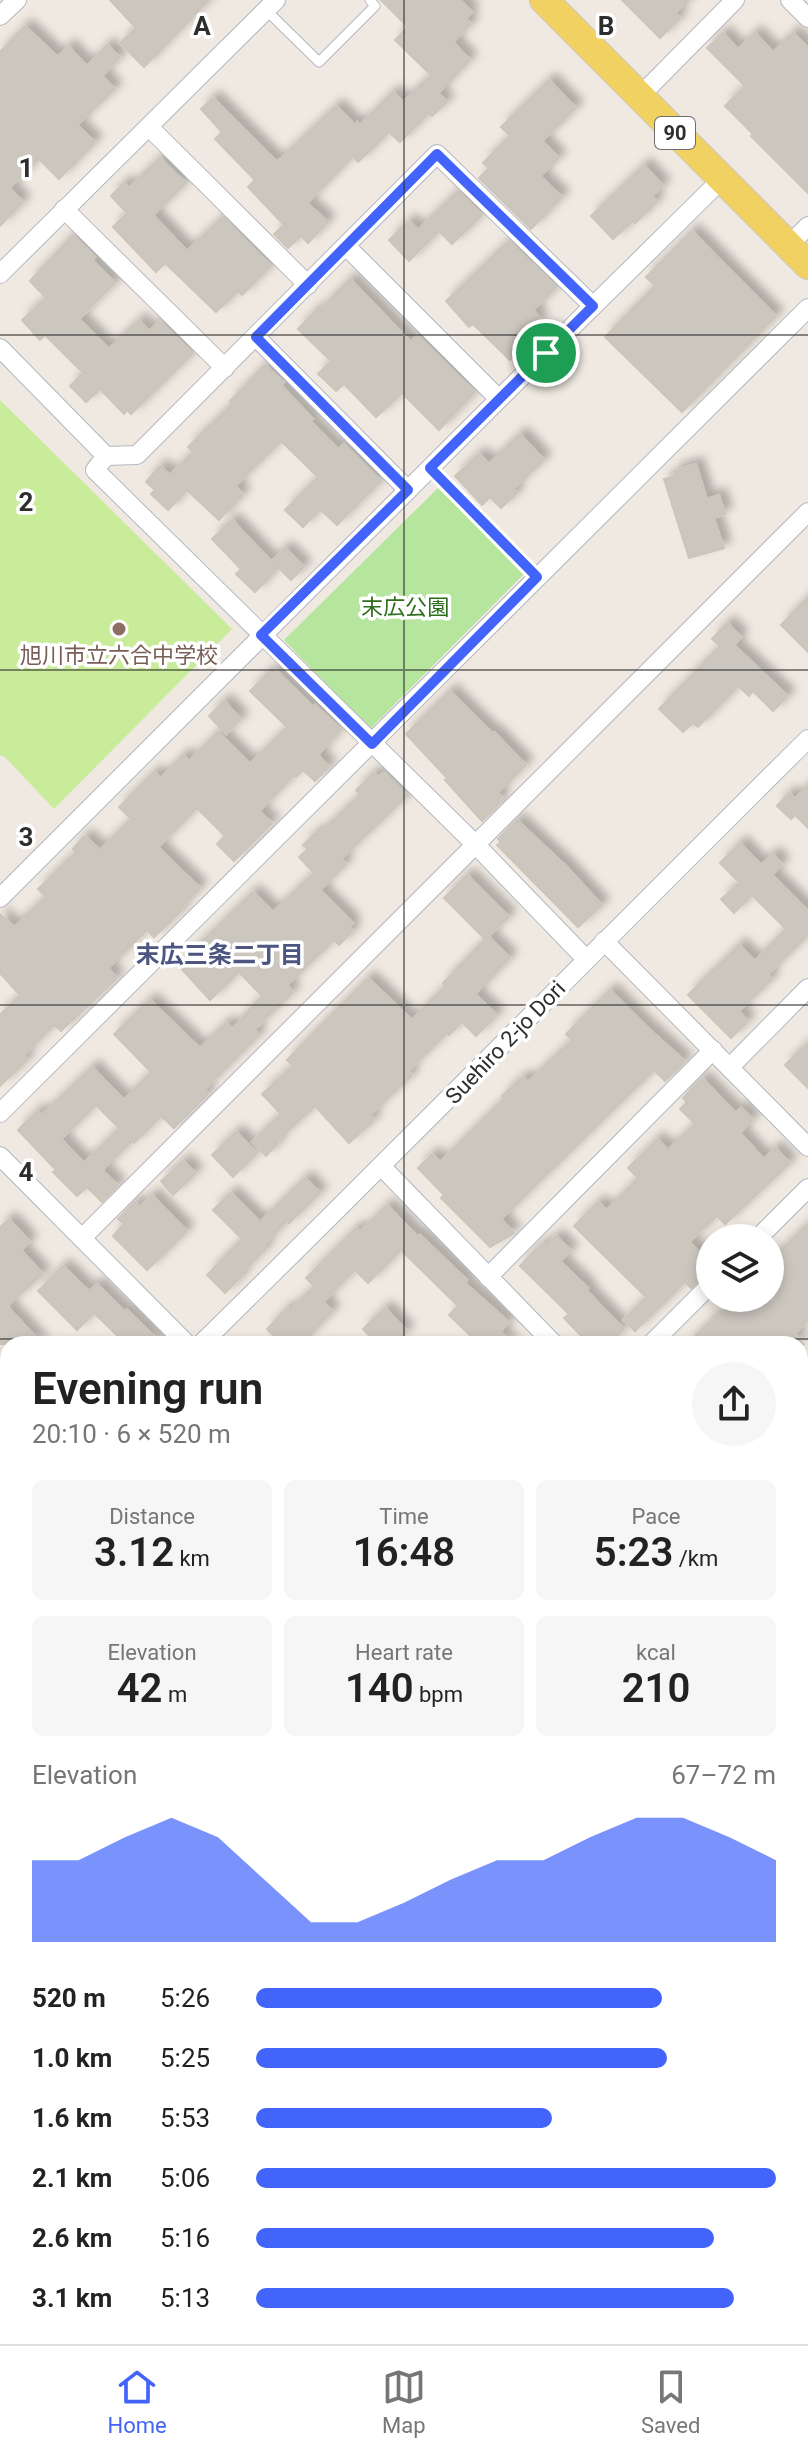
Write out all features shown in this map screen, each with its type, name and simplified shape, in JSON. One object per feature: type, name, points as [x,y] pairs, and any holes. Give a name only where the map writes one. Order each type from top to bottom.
[{"type":"main road","name":"90","points":[[544,0],[722,179],[802,245]]},
{"type":"street","points":[[0,16],[17,0]]},
{"type":"street","points":[[639,97],[735,0]]},
{"type":"street","points":[[790,0],[808,18]]},
{"type":"street","points":[[0,274],[271,5]]},
{"type":"street","points":[[149,127],[308,285]]},
{"type":"street","points":[[0,348],[106,456],[137,455],[437,154],[593,306]]},
{"type":"street","points":[[0,898],[722,179]]},
{"type":"street","points":[[64,209],[225,368]]},
{"type":"street","points":[[347,247],[499,399]]},
{"type":"street","points":[[0,1113],[808,308]]},
{"type":"street","points":[[256,337],[408,490]]},
{"type":"street","points":[[106,456],[95,470],[476,845],[586,959]]},
{"type":"street","points":[[82,1238],[808,512]]},
{"type":"street","name":"Suehiro 2-jo Dori","points":[[209,1336],[808,739]]},
{"type":"street","points":[[604,941],[808,1147]]},
{"type":"street","points":[[730,1067],[808,988]]},
{"type":"street","points":[[488,1277],[713,1050]]},
{"type":"street","points":[[0,1156],[179,1336]]},
{"type":"street","points":[[382,1167],[546,1336]]},
{"type":"street","points":[[772,1224],[808,1188]]},
{"type":"street","points":[[659,1336],[696,1299]]},
{"type":"lane","points":[[271,5],[319,62],[375,6],[370,0]]},
{"type":"lane","points":[[430,468],[537,577]]},
{"type":"green space","name":"旭川市立六合中学校","points":[[0,400],[232,629],[54,809],[0,755]]},
{"type":"green space","name":"末広公園","points":[[438,488],[525,573],[370,729],[284,640]]},
{"type":"building","points":[[110,0],[209,0],[144,67],[120,43],[136,28]]},
{"type":"building","points":[[381,0],[460,0],[472,12],[466,18],[471,24],[453,42],[470,60],[438,93],[447,102],[432,116],[429,113],[400,142],[389,132],[358,162],[353,156],[307,203],[328,222],[308,243],[301,236],[288,248],[274,234],[284,225],[248,187],[255,180],[215,139],[222,132],[201,109],[213,98],[277,162],[336,106],[355,125],[357,122],[360,125],[393,92],[403,102],[431,75],[395,40],[408,27]]},
{"type":"building","points":[[622,0],[689,0],[675,13],[680,18],[660,38]]},
{"type":"building","points":[[25,26],[58,57],[68,46],[87,66],[107,45],[120,57],[102,76],[115,89],[77,125],[95,142],[59,179],[39,159],[9,188],[23,202],[0,226],[0,52]]},
{"type":"building","points":[[723,33],[738,49],[755,33],[773,52],[793,33],[808,48],[808,193],[725,106],[745,86],[707,48]]},
{"type":"building","points":[[549,80],[576,108],[542,141],[559,158],[540,176],[562,197],[531,229],[479,178],[489,168],[483,163],[510,136],[501,127]]},
{"type":"building","points":[[160,158],[186,183],[153,215],[187,251],[223,217],[271,266],[242,295],[238,291],[216,312],[165,263],[156,272],[113,227],[127,213],[111,196],[124,183],[129,188]]},
{"type":"building","points":[[644,165],[663,186],[652,196],[657,202],[613,239],[591,216]]},
{"type":"building","points":[[458,191],[482,215],[452,244],[439,231],[409,261],[389,240],[409,221],[418,230]]},
{"type":"building","points":[[692,231],[776,316],[682,412],[605,337],[655,286],[646,277]]},
{"type":"building","points":[[73,235],[115,283],[79,319],[109,349],[139,320],[149,331],[160,321],[193,353],[131,414],[127,410],[124,414],[100,389],[86,402],[70,386],[83,373],[45,335],[40,340],[22,320],[46,298],[30,281]]},
{"type":"building","points":[[509,241],[557,287],[533,310],[541,319],[524,336],[529,341],[510,360],[473,324],[469,327],[446,301]]},
{"type":"building","points":[[350,279],[411,342],[417,335],[475,392],[439,430],[402,393],[376,417],[344,384],[336,391],[318,374],[331,361],[298,329]]},
{"type":"building","points":[[265,365],[284,382],[281,385],[313,419],[310,421],[338,449],[344,444],[381,481],[337,525],[320,509],[303,527],[285,510],[318,477],[281,441],[235,486],[243,494],[219,520],[187,490],[168,510],[151,494],[155,490],[146,482],[160,466],[170,475],[193,452],[188,447],[232,404],[230,401]]},
{"type":"building","points":[[520,434],[544,460],[513,489],[517,493],[501,508],[490,497],[482,505],[455,476],[479,454],[489,464]]},
{"type":"building","points":[[696,464],[707,499],[719,495],[725,514],[714,518],[724,548],[689,558],[664,479],[676,476],[674,471]]},
{"type":"building","points":[[232,520],[278,568],[255,592],[236,574],[241,569],[212,539]]},
{"type":"building","points":[[285,548],[304,567],[291,580],[272,561]]},
{"type":"building","points":[[808,597],[808,652],[781,625]]},
{"type":"building","points":[[727,623],[741,637],[734,645],[788,696],[773,711],[753,691],[749,696],[738,686],[698,727],[693,723],[683,732],[659,709],[720,646],[712,639]]},
{"type":"building","points":[[276,670],[313,707],[315,705],[341,729],[318,755],[329,767],[315,781],[303,770],[296,777],[294,775],[259,811],[272,823],[234,861],[217,844],[225,836],[197,808],[158,847],[200,888],[154,937],[147,930],[108,968],[117,978],[61,1031],[54,1025],[23,1056],[27,1060],[0,1086],[0,1015],[20,995],[0,973],[0,914],[14,927],[46,897],[38,889],[76,852],[73,849],[85,836],[100,850],[131,819],[119,807],[154,772],[161,778],[183,755],[189,761],[218,732],[250,764],[287,727],[250,691],[269,672],[272,675]]},
{"type":"building","points":[[450,691],[526,765],[498,792],[502,797],[498,801],[500,803],[482,821],[406,734]]},
{"type":"building","points":[[224,701],[241,719],[226,734],[209,716]]},
{"type":"building","points":[[384,772],[408,795],[341,859],[346,864],[320,890],[353,923],[349,927],[353,931],[339,945],[334,940],[287,985],[293,992],[254,1030],[259,1035],[204,1090],[208,1094],[174,1128],[161,1116],[102,1170],[118,1185],[102,1202],[87,1187],[77,1196],[18,1130],[37,1111],[42,1115],[92,1067],[124,1100],[151,1072],[114,1034],[150,1000],[200,1048],[226,1023],[232,1029],[262,996],[239,972],[210,1000],[178,965],[253,892],[273,912],[314,873],[299,857],[308,849],[303,845],[360,795],[356,790],[374,773],[378,777]],"holes":[[[96,1105],[119,1128],[84,1163],[61,1139]]]},
{"type":"building","points":[[808,785],[808,828],[795,815],[791,819],[777,806],[789,793],[795,799]]},
{"type":"building","points":[[517,820],[602,905],[578,927],[497,845],[501,842],[498,839]]},
{"type":"building","points":[[740,843],[761,865],[773,854],[782,864],[772,875],[808,911],[808,935],[768,974],[772,979],[739,1011],[748,1021],[731,1038],[688,995],[739,945],[755,961],[786,929],[752,895],[734,913],[721,899],[740,883],[720,863]]},
{"type":"building","points":[[467,875],[509,917],[485,939],[444,898]]},
{"type":"building","points":[[488,936],[510,958],[475,994],[497,1015],[476,1036],[462,1022],[449,1035],[447,1033],[408,1071],[412,1075],[370,1115],[374,1120],[349,1143],[315,1106],[276,1142],[266,1156],[252,1142],[281,1114],[262,1094],[293,1066],[287,1060],[368,978],[412,1020]]},
{"type":"building","points":[[610,990],[685,1061],[665,1081],[654,1070],[501,1219],[514,1233],[490,1247],[441,1198],[444,1195],[418,1168],[432,1154],[440,1162],[504,1099],[502,1096],[523,1077],[528,1082],[572,1040],[566,1034]]},
{"type":"building","points":[[808,1043],[808,1088],[785,1065]]},
{"type":"building","points":[[702,1078],[736,1113],[741,1108],[753,1119],[740,1133],[764,1159],[775,1148],[790,1163],[725,1224],[717,1216],[708,1224],[696,1224],[696,1236],[689,1242],[696,1249],[696,1283],[691,1288],[685,1282],[635,1331],[623,1320],[646,1297],[574,1226],[598,1202],[607,1210],[638,1178],[628,1168],[657,1139],[668,1150],[695,1124],[680,1109],[687,1102],[683,1098]]},
{"type":"building","points":[[236,1132],[257,1153],[233,1177],[212,1155]]},
{"type":"building","points":[[183,1161],[196,1173],[173,1195],[161,1181]]},
{"type":"building","points":[[305,1178],[320,1193],[263,1246],[266,1249],[225,1293],[207,1275],[242,1239],[213,1210],[231,1193],[260,1222]]},
{"type":"building","points":[[152,1195],[187,1231],[147,1270],[113,1236],[124,1224],[118,1219],[135,1202],[140,1207]]},
{"type":"building","points":[[387,1205],[509,1322],[500,1332],[504,1336],[471,1336],[449,1315],[458,1306],[401,1250],[368,1283],[355,1270],[323,1302],[333,1311],[309,1336],[274,1336],[267,1329],[314,1286],[306,1278],[356,1228],[360,1232]]},
{"type":"building","points":[[9,1219],[30,1242],[21,1250],[43,1274],[7,1306],[35,1336],[0,1336],[0,1227]]},
{"type":"building","points":[[808,1224],[808,1320],[794,1334],[796,1336],[695,1336],[711,1320],[713,1322],[723,1312],[784,1312],[784,1247]]},
{"type":"building","points":[[556,1236],[571,1251],[560,1261],[624,1329],[617,1336],[581,1336],[564,1318],[569,1314],[520,1266],[543,1244],[545,1246]]},
{"type":"building","points":[[63,1266],[89,1291],[97,1284],[154,1336],[118,1336],[94,1313],[77,1330],[38,1291]]},
{"type":"building","points":[[385,1308],[407,1331],[402,1336],[370,1336],[363,1329]]},
{"type":"place","name":"旭川市立六合中学校","points":[[119,629]]},
{"type":"district","name":"末広三条二丁目","points":[[220,955]]},
{"type":"route","points":[[437,154],[593,306],[546,353],[430,468],[537,577],[372,744],[261,635],[408,490],[256,337],[437,154]]}]
